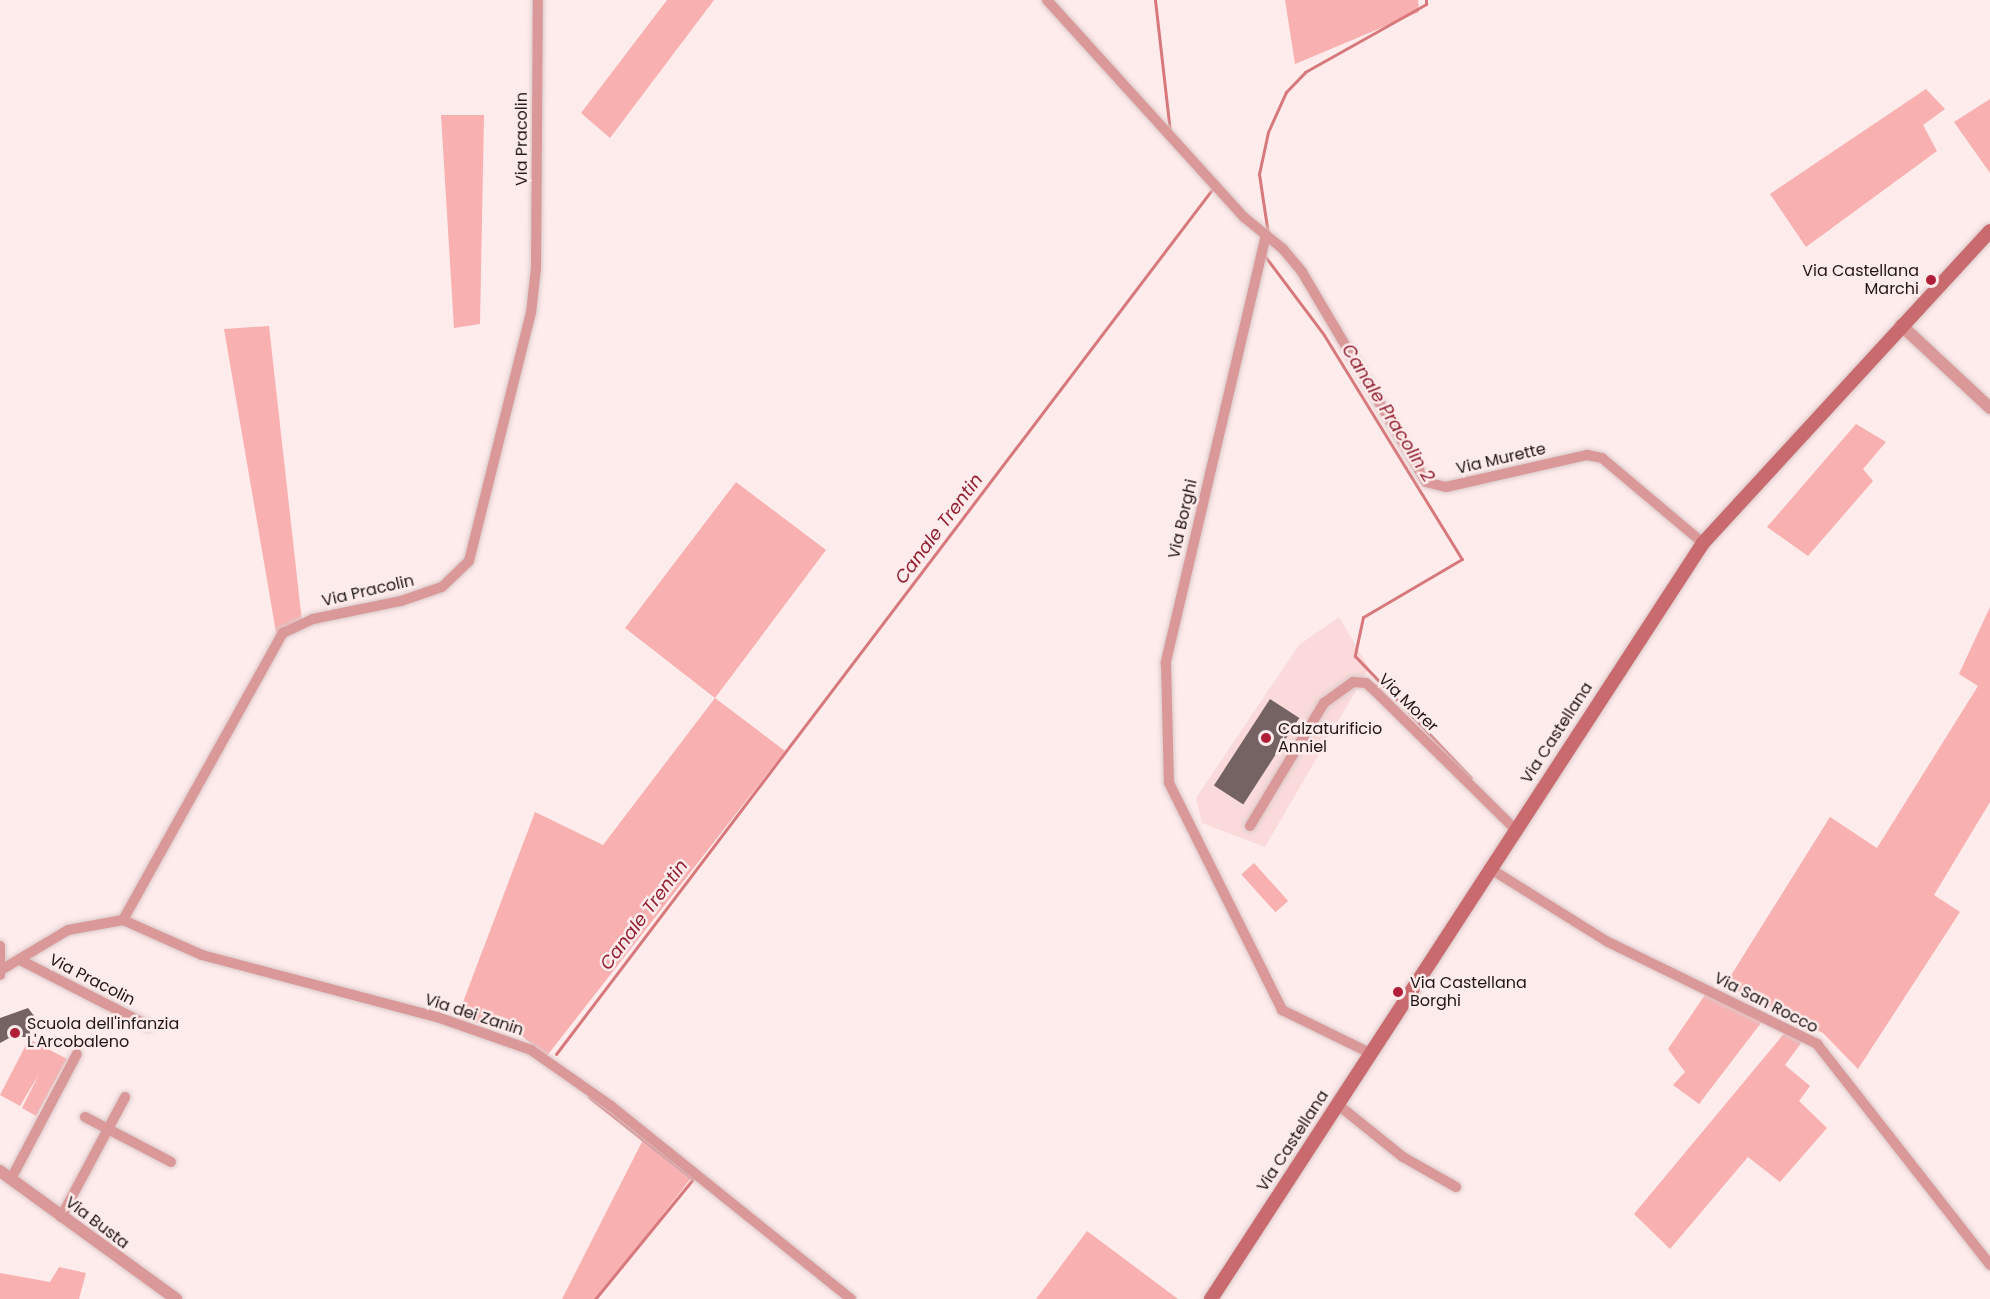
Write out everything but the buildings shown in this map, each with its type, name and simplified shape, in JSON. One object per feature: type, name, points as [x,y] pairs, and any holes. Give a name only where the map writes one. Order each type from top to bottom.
[{"type":"main road","name":"Via Castellana","points":[[1211,1299],[1515,828],[1703,543],[1901,325],[1990,231]]},
{"type":"street","name":"Via Pracolin","points":[[1,973],[68,930],[123,920],[283,633],[313,619],[401,601],[442,587],[469,561],[531,313],[536,268],[538,0]]},
{"type":"street","points":[[1047,0],[1245,218],[1266,235]]},
{"type":"street","name":"Via Murette","points":[[1266,235],[1302,272],[1426,482],[1446,487],[1587,455],[1602,458],[1703,543]]},
{"type":"street","name":"Via Borghi","points":[[1266,235],[1166,663],[1169,783],[1282,1010],[1370,1053]]},
{"type":"street","points":[[1901,325],[1990,408]]},
{"type":"street","name":"Via Morer","points":[[1250,826],[1324,703],[1353,682],[1366,683],[1374,690],[1515,828]]},
{"type":"street","name":"Via San Rocco","points":[[1489,868],[1608,942],[1817,1044],[1990,1265]]},
{"type":"street","name":"Via dei Zanin","points":[[123,920],[202,955],[438,1017],[531,1050],[610,1106],[851,1299]]},
{"type":"street","points":[[0,945],[1,973]]},
{"type":"street","name":"Via Pracolin","points":[[20,960],[149,1026]]},
{"type":"street","points":[[11,1179],[76,1054]]},
{"type":"street","points":[[61,1217],[124,1097]]},
{"type":"street","points":[[1337,1104],[1403,1156],[1456,1187]]},
{"type":"street","points":[[85,1117],[171,1162]]},
{"type":"street","name":"Via Busta","points":[[0,1170],[61,1217],[176,1299]]},
{"type":"shaded area","points":[[667,0],[714,0],[610,138],[581,113]]},
{"type":"shaded area","points":[[1285,0],[1418,0],[1419,12],[1295,64]]},
{"type":"shaded area","points":[[1926,89],[1945,109],[1923,125],[1937,151],[1806,247],[1770,194]]},
{"type":"shaded area","points":[[1990,99],[1990,173],[1954,122]]},
{"type":"shaded area","points":[[441,115],[484,115],[480,324],[454,328]]},
{"type":"shaded area","points":[[269,326],[302,622],[278,644],[224,329]]},
{"type":"shaded area","points":[[1856,424],[1886,442],[1863,469],[1873,481],[1808,556],[1767,527]]},
{"type":"shaded area","points":[[736,482],[826,550],[715,698],[625,628]]},
{"type":"shaded area","points":[[1990,607],[1990,802],[1934,895],[1960,912],[1858,1069],[1823,1033],[1725,985],[1830,817],[1877,848],[1978,686],[1959,674]]},
{"type":"shaded area","points":[[1339,617],[1369,668],[1265,847],[1202,823],[1196,798],[1299,645]]},
{"type":"shaded area","points":[[715,698],[785,751],[546,1057],[521,1035],[457,1018],[535,812],[603,845]]},
{"type":"shaded area","points":[[1254,863],[1288,901],[1275,912],[1241,874]]},
{"type":"shaded area","points":[[1707,992],[1764,1019],[1699,1104],[1673,1085],[1685,1072],[1668,1049]]},
{"type":"shaded area","points":[[1787,1030],[1804,1039],[1785,1065],[1810,1086],[1799,1101],[1827,1128],[1780,1182],[1748,1157],[1670,1249],[1634,1214]]},
{"type":"shaded area","points":[[29,1039],[67,1059],[36,1116],[22,1108],[39,1074],[20,1106],[0,1095]]},
{"type":"shaded area","points":[[646,1134],[695,1173],[597,1299],[562,1299]]},
{"type":"shaded area","points":[[1087,1231],[1178,1299],[1036,1299]]},
{"type":"shaded area","points":[[59,1267],[86,1273],[79,1299],[0,1299],[0,1273],[50,1282]]},
{"type":"waterway","name":"Canale Trentin","points":[[1155,0],[1170,131]]},
{"type":"waterway","name":"Canale Pracolin 2","points":[[1268,234],[1259,174],[1268,132],[1286,92],[1305,72],[1426,4],[1426,0]]},
{"type":"waterway","name":"Canale Trentin","points":[[556,1054],[1213,188]]},
{"type":"waterway","name":"Canale Pracolin 2","points":[[1264,255],[1324,335],[1462,559],[1363,617],[1355,656],[1471,778]]},
{"type":"waterway","name":"Canale Trentin","points":[[589,1097],[693,1179],[595,1299]]},
{"type":"place","name":"Via Castellana Marchi","points":[[1931,280]]},
{"type":"place","name":"Calzaturificio Anniel","points":[[1266,738]]},
{"type":"place","name":"Via Castellana Borghi","points":[[1398,992]]},
{"type":"place","name":"Scuola dell'infanzia L'Arcobaleno","points":[[15,1033]]}]
